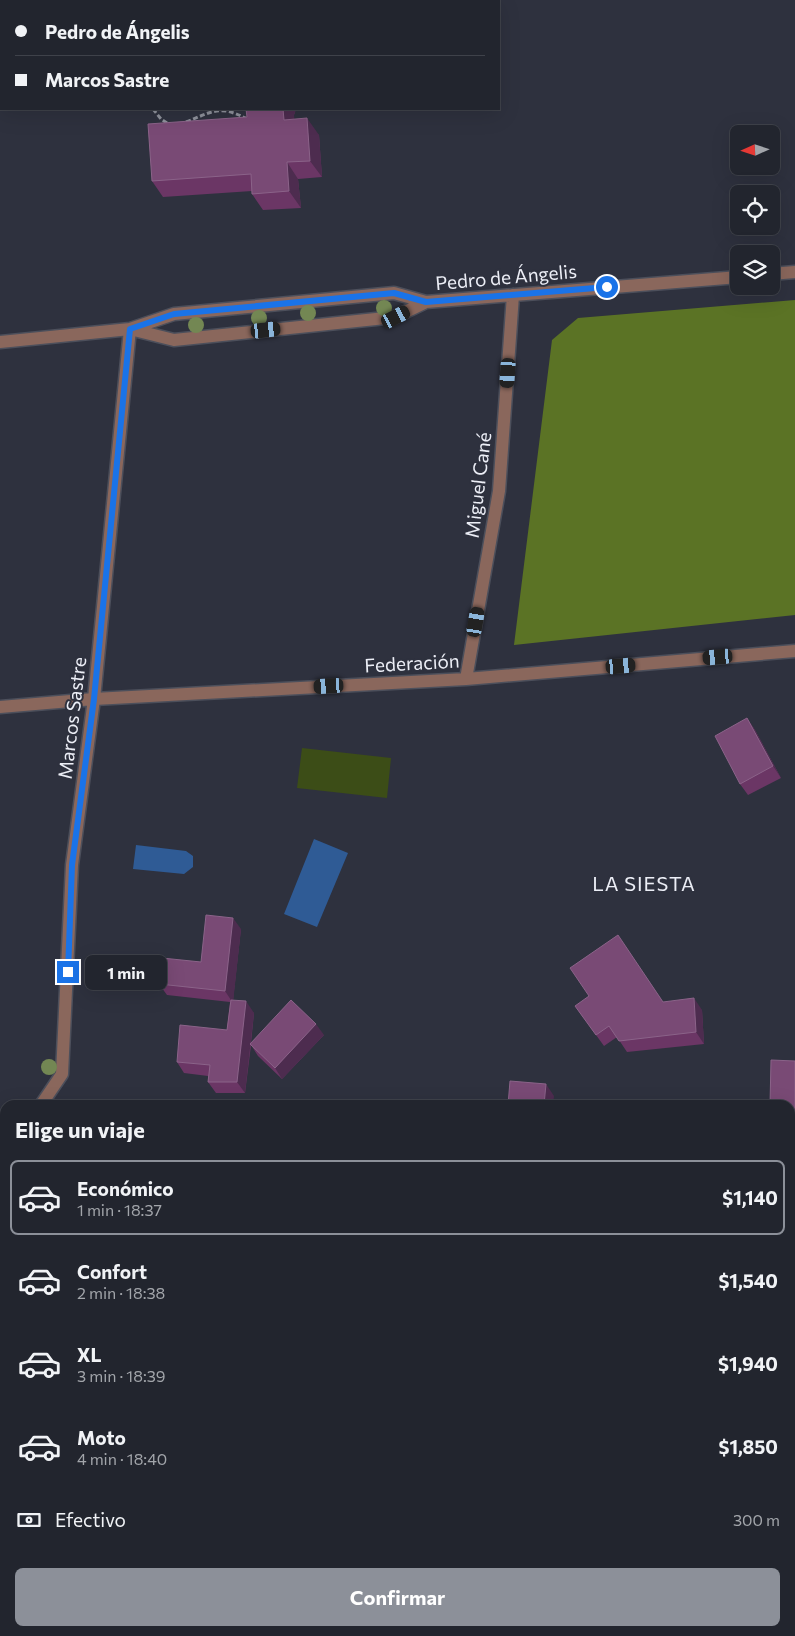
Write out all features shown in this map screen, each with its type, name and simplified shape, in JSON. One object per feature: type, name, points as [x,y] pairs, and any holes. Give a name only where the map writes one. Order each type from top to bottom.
[{"type":"street","points":[[780,273],[795,272]]},
{"type":"street","name":"Pedro de Ángelis","points":[[0,342],[130,329],[174,314],[394,293],[426,302],[730,278]]},
{"type":"street","name":"Miguel Cané","points":[[466,679],[499,491],[513,294]]},
{"type":"street","name":"Pedro de Ángelis","points":[[130,329],[174,340],[396,317],[426,302]]},
{"type":"street","name":"Marcos Sastre","points":[[44,1100],[62,1074],[72,865],[94,699],[130,329]]},
{"type":"street","name":"Federación","points":[[0,707],[94,699],[466,679],[795,650]]},
{"type":"path","points":[[194,0],[212,0]]},
{"type":"path","points":[[155,110],[161,119],[170,125],[176,125]]},
{"type":"path","points":[[185,123],[215,110]]},
{"type":"path","points":[[226,110],[232,111],[254,123]]},
{"type":"green space","points":[[795,300],[795,615],[514,645],[552,340],[578,318]]},
{"type":"green space","points":[[302,748],[391,758],[387,798],[297,788]]},
{"type":"water","points":[[314,839],[348,853],[317,927],[284,914]]},
{"type":"water","points":[[136,845],[186,851],[193,856],[193,867],[184,874],[133,869]]},
{"type":"building","points":[[246,110],[283,110],[284,120],[307,118],[310,161],[287,162],[289,191],[252,194],[251,174],[152,181],[148,124],[247,117]]},
{"type":"building","points":[[747,718],[773,766],[740,784],[715,736]]},
{"type":"building","points":[[206,915],[233,918],[225,991],[159,984],[162,958],[201,962]]},
{"type":"building","points":[[618,935],[663,1002],[694,998],[696,1032],[619,1041],[609,1026],[596,1035],[575,1006],[589,996],[570,968]]},
{"type":"building","points":[[231,1000],[246,1001],[237,1082],[208,1082],[210,1065],[177,1062],[180,1025],[227,1030]]},
{"type":"building","points":[[291,1000],[316,1024],[275,1068],[250,1044]]},
{"type":"building","points":[[771,1060],[795,1061],[795,1100],[770,1100]]},
{"type":"building","points":[[510,1081],[546,1084],[544,1100],[508,1100]]},
{"type":"district","name":"LA SIESTA","points":[[644,884]]},
{"type":"route","points":[[68,972],[72,865],[94,699],[130,329],[174,314],[394,293],[426,302],[607,287]]}]
